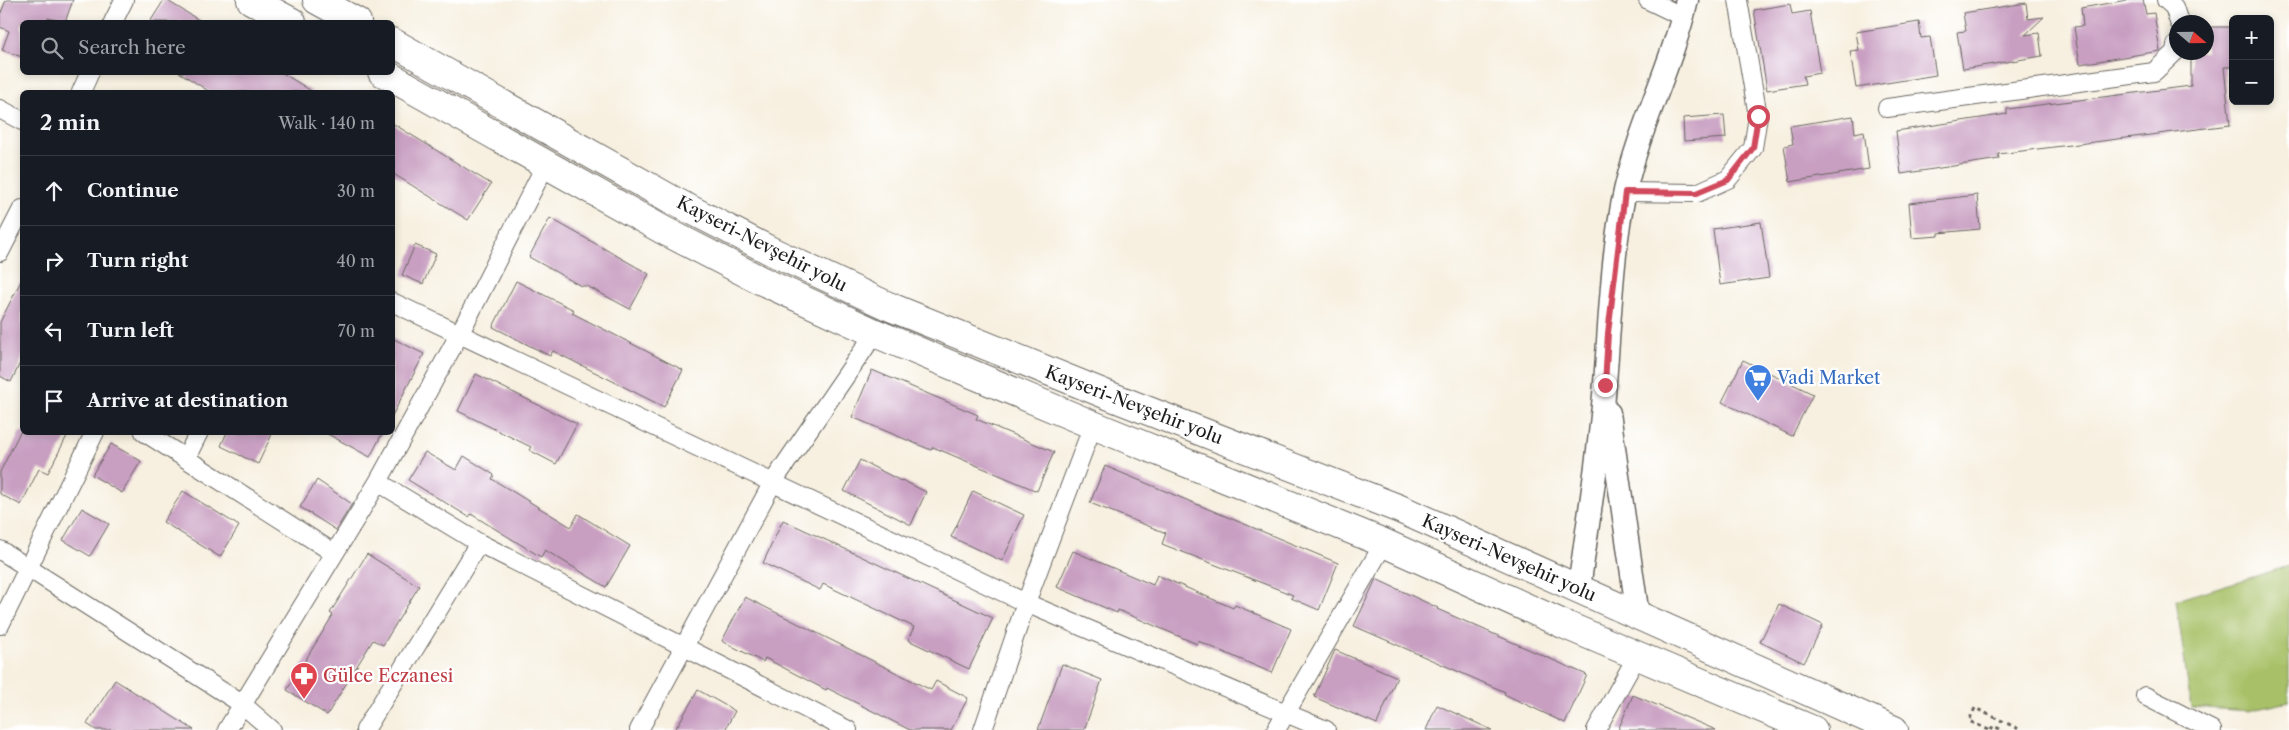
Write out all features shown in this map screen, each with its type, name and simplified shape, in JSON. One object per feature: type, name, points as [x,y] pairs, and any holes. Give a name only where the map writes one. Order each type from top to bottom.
[{"type":"highway","points":[[251,0],[288,20]]},
{"type":"highway","points":[[317,0],[353,20]]},
{"type":"highway","name":"Kayseri-Nevşehir yolu","points":[[395,44],[676,202],[773,252],[888,306],[1105,394],[1400,509],[1894,730]]},
{"type":"highway","name":"Kayseri-Nevşehir yolu","points":[[387,75],[663,230],[760,280],[875,333],[1093,425],[1384,543],[1637,656],[1813,730]]},
{"type":"street","points":[[114,20],[124,0]]},
{"type":"street","points":[[1579,589],[1605,385],[1608,333],[1625,192],[1648,114],[1671,56],[1685,9],[1648,0]]},
{"type":"street","points":[[1625,192],[1697,193],[1728,180],[1753,148],[1758,116],[1738,0]]},
{"type":"street","points":[[2166,0],[2174,7],[2177,15]]},
{"type":"street","points":[[1887,108],[2154,72],[2169,58]]},
{"type":"street","points":[[82,90],[89,75]]},
{"type":"street","points":[[0,109],[20,120]]},
{"type":"street","points":[[227,730],[378,482],[460,333],[546,164]]},
{"type":"street","points":[[0,252],[20,213]]},
{"type":"street","points":[[395,303],[1026,603],[1326,730]]},
{"type":"street","points":[[639,730],[773,482],[875,333]]},
{"type":"street","points":[[1605,385],[1638,616]]},
{"type":"street","points":[[983,730],[1026,603],[1093,425]]},
{"type":"street","points":[[0,625],[94,435]]},
{"type":"street","points":[[149,435],[334,553]]},
{"type":"street","points":[[186,458],[198,435]]},
{"type":"street","points":[[378,482],[479,543],[848,730]]},
{"type":"street","points":[[365,730],[479,543]]},
{"type":"street","points":[[1276,730],[1384,543]]},
{"type":"street","points":[[0,550],[242,704],[272,730]]},
{"type":"street","points":[[1596,730],[1637,656]]},
{"type":"street","points":[[2145,696],[2212,730]]},
{"type":"path","points":[[2002,730],[1993,726],[1990,730],[1969,721],[1975,708],[2022,730]]},
{"type":"green space","points":[[2289,566],[2289,702],[2248,711],[2191,707],[2176,600]]},
{"type":"building","points":[[6,0],[73,0],[66,20],[48,18],[48,20],[20,20],[20,56],[2,50],[9,31],[0,27],[0,15]]},
{"type":"building","points":[[164,0],[166,0],[199,20],[151,20]]},
{"type":"building","points":[[2127,0],[2143,0],[2146,14],[2154,13],[2160,51],[2080,64],[2074,27],[2083,26],[2081,8]]},
{"type":"building","points":[[2026,3],[2028,19],[2044,17],[2025,35],[2039,33],[2042,56],[1963,69],[1957,32],[1966,31],[1963,13]]},
{"type":"building","points":[[1790,4],[1792,14],[1810,11],[1820,73],[1803,76],[1805,84],[1767,90],[1754,10]]},
{"type":"building","points":[[1919,22],[1921,38],[1930,37],[1936,75],[1856,88],[1850,51],[1859,50],[1856,32]]},
{"type":"building","points":[[2214,27],[2229,27],[2229,67],[2224,67],[2230,125],[1998,154],[1999,159],[1901,174],[1896,131],[2007,114],[2007,109],[2191,86],[2191,60],[2214,60]]},
{"type":"building","points":[[184,75],[286,75],[310,90],[207,90]]},
{"type":"building","points":[[1724,115],[1726,138],[1684,141],[1683,118]]},
{"type":"building","points":[[1853,116],[1855,133],[1864,131],[1869,169],[1790,182],[1784,146],[1793,144],[1790,126]]},
{"type":"building","points":[[395,125],[491,184],[468,220],[395,175]]},
{"type":"building","points":[[1977,195],[1980,229],[1939,233],[1939,236],[1912,238],[1909,203]]},
{"type":"building","points":[[550,218],[649,274],[630,309],[587,286],[581,286],[529,257]]},
{"type":"building","points":[[1761,222],[1769,278],[1720,285],[1713,229]]},
{"type":"building","points":[[415,245],[436,254],[423,284],[402,275]]},
{"type":"building","points":[[516,281],[574,310],[572,313],[683,370],[664,407],[553,351],[550,356],[493,327]]},
{"type":"building","points":[[20,283],[20,363],[11,382],[0,376],[0,322]]},
{"type":"building","points":[[395,340],[424,354],[395,410]]},
{"type":"building","points":[[1743,360],[1813,394],[1792,436],[1722,402]]},
{"type":"building","points":[[872,370],[978,415],[976,419],[1054,452],[1037,491],[933,447],[931,450],[852,417]]},
{"type":"building","points":[[476,374],[577,424],[556,464],[529,450],[531,447],[458,411]]},
{"type":"building","points":[[20,432],[20,435],[67,435],[48,473],[39,469],[21,505],[0,494],[0,472]]},
{"type":"building","points":[[226,435],[272,435],[258,464],[221,446]]},
{"type":"building","points":[[330,435],[381,435],[370,457]]},
{"type":"building","points":[[111,444],[141,461],[122,493],[92,475]]},
{"type":"building","points":[[425,452],[456,470],[464,456],[494,475],[492,479],[571,527],[578,514],[630,546],[606,587],[545,550],[541,557],[471,514],[469,517],[408,480]]},
{"type":"building","points":[[860,460],[926,492],[911,525],[844,491]]},
{"type":"building","points":[[1105,466],[1338,563],[1319,610],[1291,598],[1293,595],[1162,544],[1166,533],[1090,503]]},
{"type":"building","points":[[317,480],[352,504],[336,530],[300,507]]},
{"type":"building","points":[[183,491],[239,526],[220,557],[163,522]]},
{"type":"building","points":[[973,491],[1024,515],[1002,561],[951,537]]},
{"type":"building","points":[[82,508],[109,524],[90,556],[63,540]]},
{"type":"building","points":[[783,520],[993,618],[969,669],[908,640],[914,627],[823,584],[820,590],[763,563]]},
{"type":"building","points":[[1073,551],[1153,585],[1157,575],[1233,608],[1235,605],[1291,629],[1272,673],[1198,641],[1197,644],[1118,610],[1117,613],[1057,587]]},
{"type":"building","points":[[367,554],[419,586],[383,645],[373,640],[327,715],[287,690],[333,615],[330,613]]},
{"type":"building","points":[[1376,579],[1437,609],[1587,675],[1565,723],[1504,694],[1505,692],[1354,626]]},
{"type":"building","points":[[745,597],[931,690],[936,681],[968,698],[951,730],[910,730],[827,688],[826,690],[765,658],[763,662],[722,641]]},
{"type":"building","points":[[1779,604],[1823,625],[1804,663],[1760,642]]},
{"type":"building","points":[[1335,650],[1397,677],[1377,724],[1314,697]]},
{"type":"building","points":[[1062,664],[1102,680],[1084,730],[1038,730]]},
{"type":"building","points":[[115,680],[194,730],[96,730],[87,724]]},
{"type":"building","points":[[698,690],[735,711],[725,730],[675,730]]},
{"type":"building","points":[[1633,695],[1716,730],[1618,730]]},
{"type":"building","points":[[1437,705],[1492,730],[1426,730]]},
{"type":"place","name":"Vadi Market","points":[[1758,402]]},
{"type":"place","name":"Gülce Eczanesi","points":[[304,700]]},
{"type":"route","points":[[1605,385],[1608,333],[1625,192],[1697,193],[1728,180],[1753,148],[1758,116]]}]
